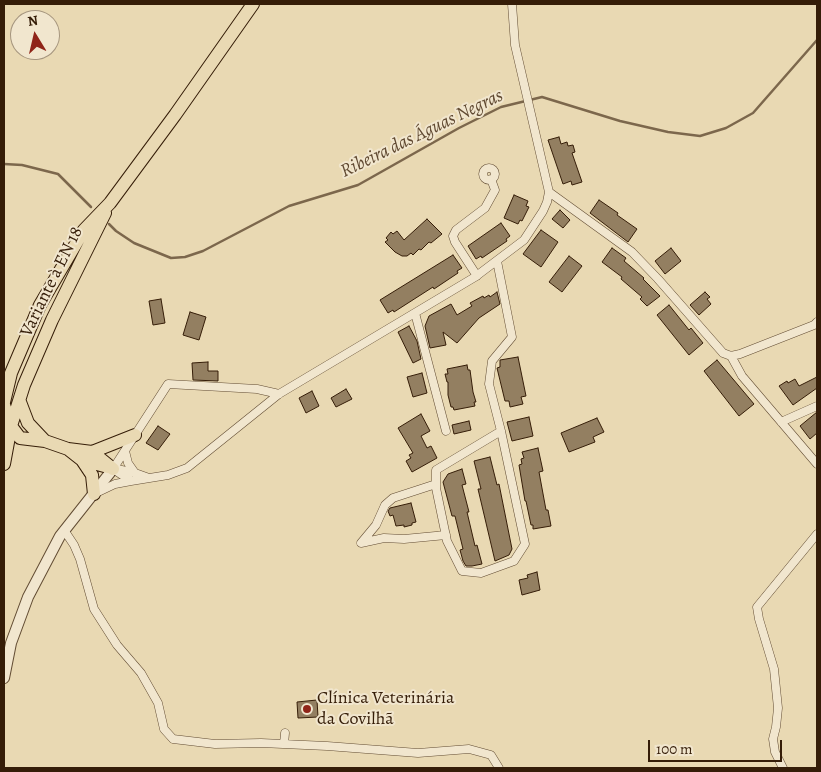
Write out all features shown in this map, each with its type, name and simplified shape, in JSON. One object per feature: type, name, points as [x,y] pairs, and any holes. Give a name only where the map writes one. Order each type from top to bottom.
[{"type":"main road","name":"Variante à EN 18","points":[[4,403],[11,373],[40,305],[84,230],[110,203],[253,4]]},
{"type":"main road","name":"Variante à EN 18","points":[[5,460],[8,428],[20,402],[24,384],[52,320],[110,203]]},
{"type":"main road","points":[[20,402],[28,423],[45,441]]},
{"type":"main road","points":[[4,403],[8,428],[20,438],[45,441],[87,456],[113,468]]},
{"type":"main road","points":[[8,428],[28,423]]},
{"type":"main road","points":[[87,456],[135,435]]},
{"type":"main road","points":[[5,460],[28,440]]},
{"type":"main road","points":[[87,456],[94,494]]},
{"type":"street","points":[[94,494],[115,484],[151,479],[187,468],[279,394],[477,276],[524,240],[543,211],[549,192],[515,45],[512,4]]},
{"type":"street","points":[[477,276],[453,236],[456,230],[485,208],[495,190],[491,179]]},
{"type":"street","points":[[549,192],[632,252],[723,353],[731,356],[740,354],[814,325],[817,322]]},
{"type":"street","points":[[497,261],[512,337],[492,361],[489,384],[502,430],[525,544],[514,561],[481,573],[462,571],[447,541],[436,484],[436,470],[502,430]]},
{"type":"street","points":[[415,313],[446,431]]},
{"type":"street","points":[[731,356],[742,376],[817,464]]},
{"type":"street","points":[[4,678],[10,643],[28,597],[60,536],[113,468],[168,384],[257,389],[279,394]]},
{"type":"street","points":[[781,422],[817,406]]},
{"type":"street","points":[[124,451],[128,463],[135,473]]},
{"type":"street","points":[[113,468],[151,479]]},
{"type":"street","points":[[113,468],[131,481]]},
{"type":"street","points":[[436,484],[393,498],[385,505],[376,525],[361,544],[384,538],[446,535]]},
{"type":"street","points":[[64,530],[74,545],[80,559],[94,609],[117,645],[140,673],[158,703],[164,729],[172,739],[215,744],[284,744],[418,753],[469,750],[491,755],[499,768]]},
{"type":"street","points":[[783,768],[775,752],[773,739],[778,708],[774,669],[758,619],[758,607],[817,534]]},
{"type":"street","points":[[284,744],[286,733]]},
{"type":"building","points":[[559,137],[561,144],[567,142],[568,146],[573,145],[575,152],[572,153],[582,182],[572,185],[571,181],[563,184],[548,140]]},
{"type":"building","points":[[514,195],[528,201],[526,206],[529,207],[522,221],[520,220],[518,224],[504,218]]},
{"type":"building","points":[[599,200],[637,229],[628,242],[590,213]]},
{"type":"building","points":[[560,210],[570,220],[563,228],[552,219]]},
{"type":"building","points":[[427,219],[442,234],[413,255],[411,253],[407,256],[402,256],[385,242],[388,240],[386,238],[391,232],[393,234],[397,231],[404,240]]},
{"type":"building","points":[[501,223],[510,236],[506,239],[507,241],[482,258],[481,256],[476,259],[468,246]]},
{"type":"building","points":[[541,230],[558,242],[541,267],[523,254]]},
{"type":"building","points":[[612,248],[626,258],[624,261],[644,278],[660,296],[647,306],[640,299],[642,297],[621,279],[622,277],[602,262]]},
{"type":"building","points":[[671,248],[681,261],[665,274],[655,261]]},
{"type":"building","points":[[453,255],[462,268],[457,271],[458,273],[394,312],[393,310],[388,313],[380,300]]},
{"type":"building","points":[[569,256],[582,266],[562,292],[549,282]]},
{"type":"building","points":[[497,292],[500,304],[479,318],[457,343],[443,332],[446,345],[430,348],[425,326],[429,316],[451,304],[457,315],[472,306],[470,303],[483,296],[484,298],[489,295],[490,297]]},
{"type":"building","points":[[705,292],[710,297],[707,299],[711,304],[699,315],[690,305]]},
{"type":"building","points":[[161,299],[165,323],[153,325],[149,301]]},
{"type":"building","points":[[669,305],[689,330],[691,328],[703,343],[689,355],[657,315]]},
{"type":"building","points":[[190,312],[206,317],[199,340],[183,335]]},
{"type":"building","points":[[409,326],[417,341],[421,359],[413,363],[398,332]]},
{"type":"building","points":[[518,357],[526,396],[521,397],[523,404],[510,407],[509,401],[505,401],[497,368],[500,367],[500,360]]},
{"type":"building","points":[[717,360],[754,404],[739,416],[704,371]]},
{"type":"building","points":[[208,362],[208,371],[218,371],[218,381],[193,380],[192,363]]},
{"type":"building","points":[[467,365],[468,370],[470,370],[476,402],[474,402],[475,406],[454,410],[451,407],[448,395],[448,382],[445,374],[448,374],[447,369]]},
{"type":"building","points":[[422,373],[427,393],[413,397],[407,377]]},
{"type":"building","points":[[817,377],[817,388],[793,405],[779,386],[795,379],[799,386]]},
{"type":"building","points":[[346,389],[352,399],[336,407],[331,398]]},
{"type":"building","points":[[312,391],[319,406],[306,413],[299,398]]},
{"type":"building","points":[[817,412],[817,433],[810,439],[800,426]]},
{"type":"building","points":[[421,414],[430,431],[421,436],[427,448],[431,446],[437,458],[412,472],[406,461],[411,458],[409,455],[413,453],[398,428]]},
{"type":"building","points":[[529,417],[533,436],[512,441],[507,422]]},
{"type":"building","points":[[597,418],[604,432],[593,437],[595,442],[569,452],[561,433]]},
{"type":"building","points":[[469,421],[471,430],[454,434],[452,425]]},
{"type":"building","points":[[158,426],[170,434],[158,450],[146,443]]},
{"type":"building","points":[[538,448],[543,471],[539,472],[551,526],[533,529],[525,501],[519,465],[522,464],[521,459],[524,458],[522,452]]},
{"type":"building","points":[[490,457],[497,485],[499,484],[512,549],[509,555],[495,561],[478,489],[481,489],[474,461]]},
{"type":"building","points":[[462,469],[466,484],[462,485],[469,512],[467,512],[475,546],[477,545],[482,564],[472,566],[466,566],[463,561],[460,550],[463,549],[455,516],[452,516],[443,482],[448,474]]},
{"type":"building","points":[[411,503],[416,522],[404,527],[404,525],[396,526],[393,515],[390,516],[388,511],[390,508]]},
{"type":"building","points":[[537,572],[540,590],[522,595],[519,580],[528,578],[527,575]]},
{"type":"building","name":"Clínica Veterinária da Covilhã","points":[[317,700],[318,717],[298,718],[297,702]]},
{"type":"waterway","name":"Ribeira das Águas Negras","points":[[109,224],[134,243],[171,258],[185,257],[203,251],[289,206],[358,185],[459,128],[501,107],[542,97],[620,121],[668,132],[700,136],[726,128],[753,113],[817,40]]},
{"type":"waterway","name":"Ribeira das Águas Negras","points":[[4,164],[22,165],[58,174],[91,207]]},
{"type":"place","name":"Clínica Veterinária da Covilhã","points":[[307,709]]}]
